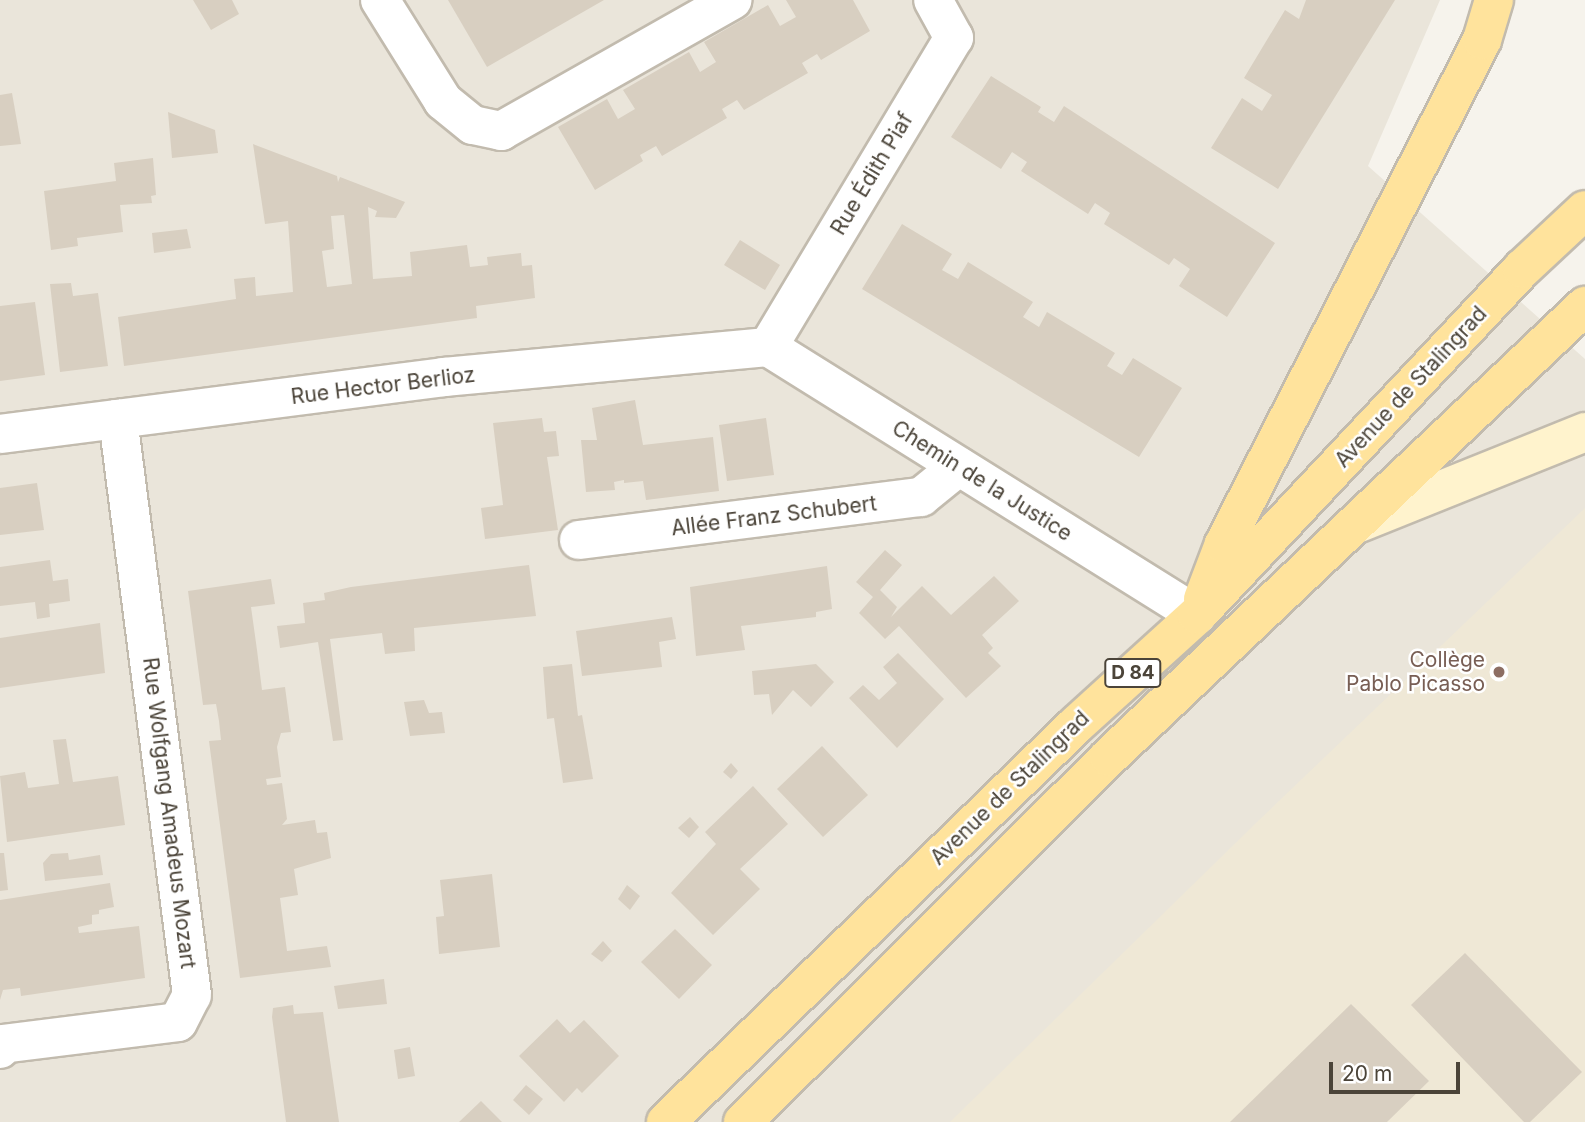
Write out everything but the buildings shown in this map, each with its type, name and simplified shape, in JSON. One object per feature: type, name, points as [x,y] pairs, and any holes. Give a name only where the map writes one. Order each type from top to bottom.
[{"type":"main road","points":[[1197,615],[1224,544],[1482,40],[1494,0]]},
{"type":"main road","name":"Avenue de Stalingrad","points":[[666,1122],[1077,724],[1197,615],[1522,269],[1585,210]]},
{"type":"main road","name":"D 84","points":[[743,1122],[1110,757],[1585,306]]},
{"type":"main road","points":[[1359,523],[1585,432]]},
{"type":"street","points":[[380,0],[443,101],[473,125],[501,131],[733,0]]},
{"type":"street","name":"Rue Édith Piaf","points":[[768,346],[954,38],[933,0]]},
{"type":"street","name":"Rue Hector Berlioz","points":[[0,434],[444,377],[768,346]]},
{"type":"street","name":"Chemin de la Justice","points":[[768,346],[1197,615]]},
{"type":"street","name":"Rue Wolfgang Amadeus Mozart","points":[[0,1049],[2,1044],[178,1022],[192,995],[118,419]]},
{"type":"street","name":"Allée Franz Schubert","points":[[579,540],[922,497],[958,467]]},
{"type":"shaded area","points":[[0,0],[1440,0],[1368,166],[1585,359],[1585,1122],[0,1122]]},
{"type":"shaded area","name":"Collège Pablo Picasso","points":[[1585,508],[1585,1122],[950,1122],[1257,822]]},
{"type":"place","name":"Collège Pablo Picasso","points":[[1499,672]]}]
